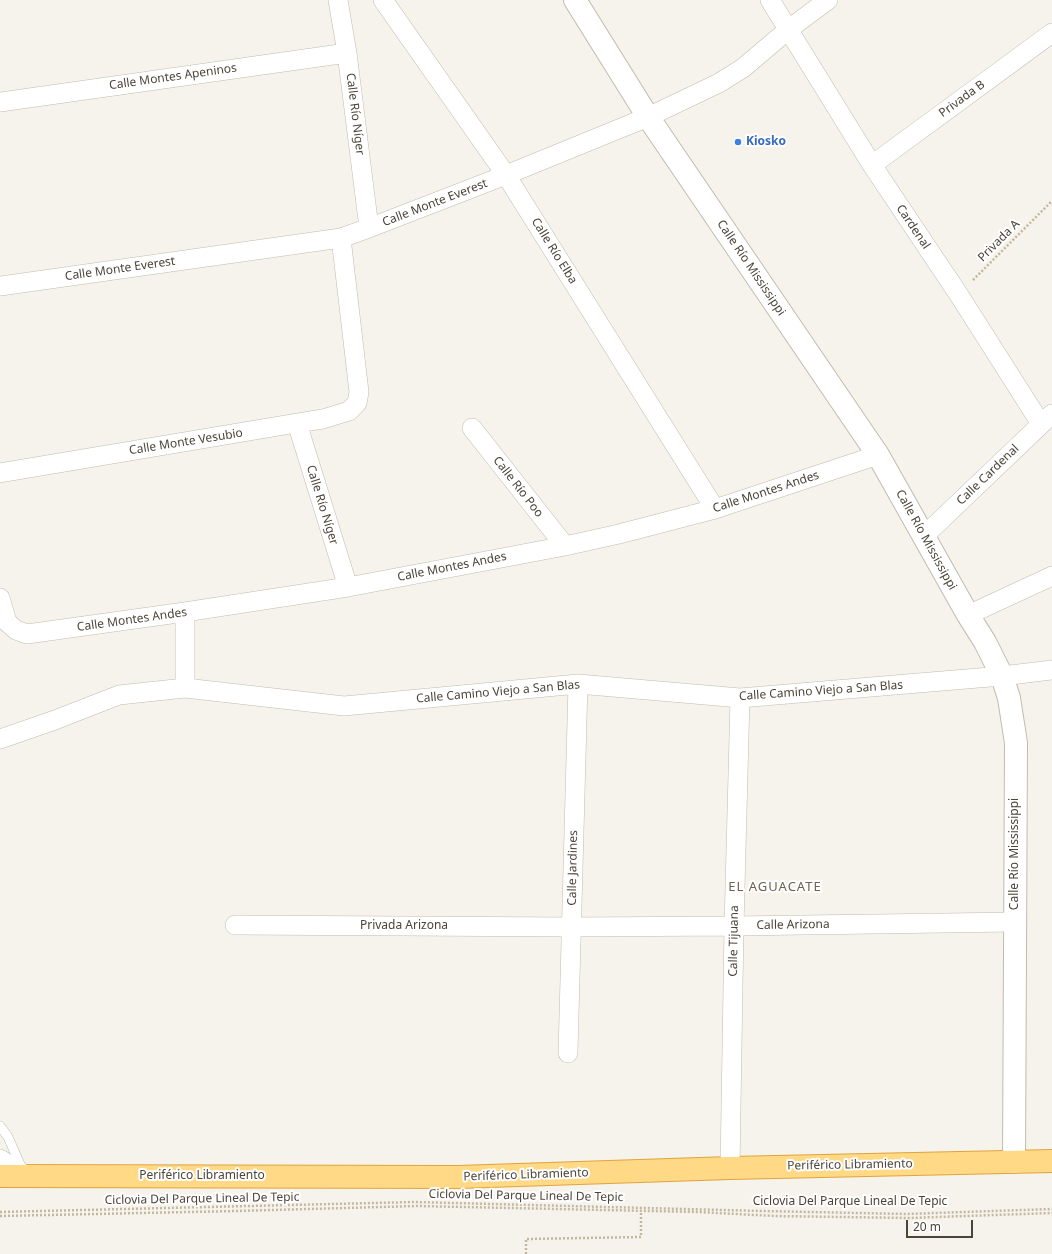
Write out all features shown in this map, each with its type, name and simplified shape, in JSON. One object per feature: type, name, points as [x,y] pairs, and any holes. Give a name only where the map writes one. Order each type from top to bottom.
[{"type":"highway","name":"Periférico Libramiento","points":[[0,1176],[458,1177],[730,1168],[1052,1161]]},
{"type":"street","name":"Calle Río Níger","points":[[338,0],[347,53],[369,228]]},
{"type":"street","name":"Calle Río Elba","points":[[383,0],[506,175],[715,509]]},
{"type":"street","name":"Calle Río Mississippi","points":[[575,0],[648,117],[878,455],[985,642],[1002,676],[1009,698],[1016,743],[1014,1162]]},
{"type":"street","name":"Cardenal","points":[[770,0],[872,165],[959,295],[1047,419]]},
{"type":"street","name":"Calle Monte Everest","points":[[0,286],[341,238],[506,175],[648,117],[719,83],[742,68],[789,29],[828,0]]},
{"type":"street","name":"Privada B","points":[[872,165],[1052,33]]},
{"type":"street","name":"Calle Montes Apeninos","points":[[0,102],[347,53]]},
{"type":"street","name":"Calle Monte Vesubio","points":[[0,473],[323,419],[348,411],[357,403],[359,392],[341,238]]},
{"type":"street","name":"Calle Cardenal","points":[[924,536],[1047,419]]},
{"type":"street","name":"Calle Río Níger","points":[[297,423],[348,587]]},
{"type":"street","name":"Calle Río Poo","points":[[472,428],[565,546]]},
{"type":"street","name":"Calle Montes Andes","points":[[0,598],[7,622],[16,630],[27,634],[348,587],[565,546],[627,532],[715,509],[878,455]]},
{"type":"street","points":[[968,614],[1052,576]]},
{"type":"street","points":[[185,612],[185,688]]},
{"type":"street","name":"Calle Camino Viejo a San Blas","points":[[0,739],[55,720],[119,695],[185,688],[344,706],[578,684],[740,698],[1002,676],[1052,670]]},
{"type":"street","name":"Calle Jardines","points":[[568,1053],[578,684]]},
{"type":"street","name":"Calle Tijuana","points":[[730,1168],[740,698]]},
{"type":"street","name":"Calle Arizona","points":[[572,927],[1015,922]]},
{"type":"street","name":"Privada Arizona","points":[[235,925],[572,927]]},
{"type":"street","points":[[0,1159],[25,1175]]},
{"type":"lane","points":[[0,1126],[8,1137],[25,1175]]},
{"type":"path","name":"Privada A","points":[[959,295],[1052,200]]},
{"type":"path","name":"Ciclovia Del Parque Lineal De Tepic","points":[[0,1212],[415,1202],[906,1214],[1052,1209]]},
{"type":"path","points":[[0,1216],[417,1206],[641,1212],[698,1212],[775,1216],[909,1218],[1052,1213]]},
{"type":"path","points":[[526,1254],[526,1240],[642,1237],[641,1212]]},
{"type":"place","name":"Kiosko","points":[[738,142]]},
{"type":"district","name":"EL AGUACATE","points":[[775,887]]}]
